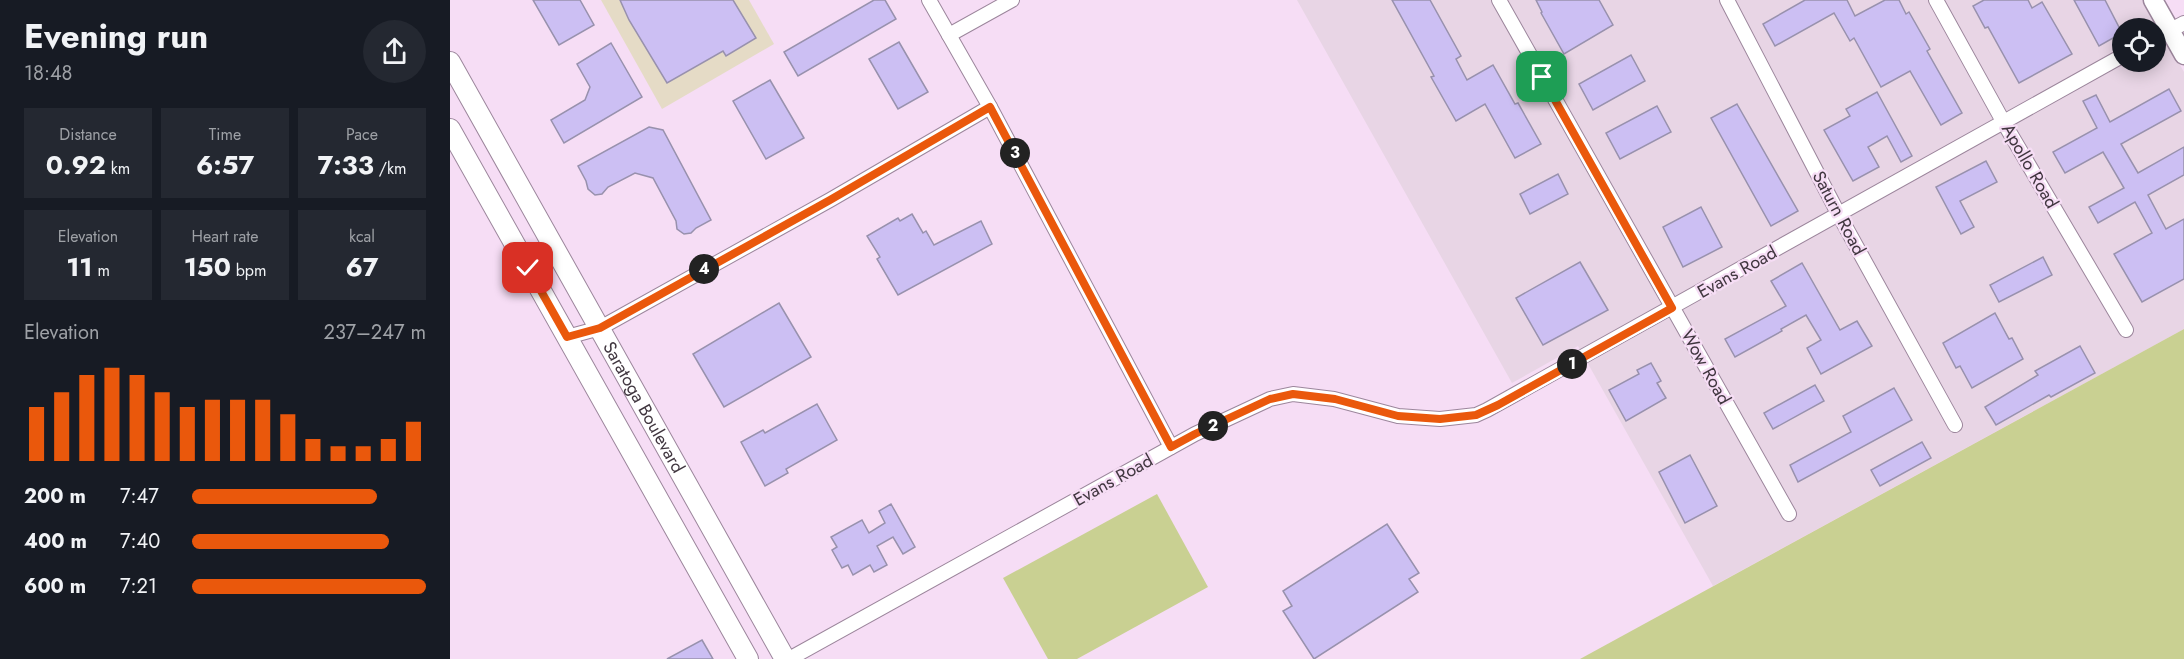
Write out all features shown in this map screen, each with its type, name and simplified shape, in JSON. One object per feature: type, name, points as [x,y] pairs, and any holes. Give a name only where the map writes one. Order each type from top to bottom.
[{"type":"main road","name":"Saratoga Boulevard","points":[[450,62],[787,659]]},
{"type":"main road","name":"Saratoga Boulevard","points":[[450,129],[748,659]]},
{"type":"street","points":[[929,0],[990,107],[1171,447]]},
{"type":"street","points":[[949,34],[1012,0]]},
{"type":"street","name":"Wow Road","points":[[1499,0],[1789,514]]},
{"type":"street","name":"Saturn Road","points":[[1726,0],[1839,215],[1955,425]]},
{"type":"street","name":"Apollo Road","points":[[1936,0],[2004,123],[2126,330]]},
{"type":"street","points":[[2153,0],[2184,55]]},
{"type":"street","name":"Evans Road","points":[[787,659],[1195,434],[1270,399],[1293,394],[1335,399],[1398,416],[1440,419],[1476,415],[1498,405],[2112,63]]},
{"type":"street","points":[[567,337],[600,328],[830,200],[990,107]]},
{"type":"shaded area","points":[[601,0],[749,0],[774,44],[662,109]]},
{"type":"shaded area","points":[[1297,0],[2144,0],[2154,18],[2112,18],[2112,72],[2166,72],[2166,40],[2184,72],[2184,329],[1713,586],[1578,346],[1512,383]]},
{"type":"green space","points":[[2184,329],[2184,659],[1580,659]]},
{"type":"green space","points":[[1157,494],[1208,587],[1077,659],[1048,659],[1003,578]]},
{"type":"building","points":[[533,0],[580,0],[594,25],[559,45]]},
{"type":"building","points":[[620,0],[733,0],[756,38],[726,56],[723,51],[667,83],[629,20]]},
{"type":"building","points":[[874,0],[885,0],[896,19],[798,76],[784,52]]},
{"type":"building","points":[[1392,0],[1430,0],[1461,56],[1456,59],[1467,80],[1493,65],[1541,144],[1515,158],[1485,104],[1456,121]]},
{"type":"building","points":[[1536,0],[1599,0],[1613,25],[1564,54]]},
{"type":"building","points":[[1805,0],[1847,0],[1855,16],[1885,0],[1899,0],[1906,14],[1909,12],[1930,49],[1927,51],[1962,113],[1941,125],[1910,71],[1881,87],[1854,38],[1850,41],[1834,13],[1775,46],[1763,24]]},
{"type":"building","points":[[1984,0],[2028,0],[2032,8],[2042,2],[2072,54],[2019,83],[1988,27],[1985,28],[1973,6]]},
{"type":"building","points":[[2074,0],[2105,0],[2114,18],[2112,18],[2112,39],[2099,46]]},
{"type":"building","points":[[899,42],[928,92],[898,109],[869,59]]},
{"type":"building","points":[[611,43],[642,97],[564,143],[551,120],[585,100],[590,87],[577,64]]},
{"type":"building","points":[[1631,55],[1645,81],[1593,110],[1579,84]]},
{"type":"building","points":[[770,80],[804,138],[766,159],[733,101]]},
{"type":"building","points":[[2169,89],[2181,111],[2121,144],[2138,173],[2184,147],[2184,175],[2148,195],[2166,229],[2184,219],[2184,279],[2142,302],[2114,254],[2152,233],[2135,202],[2098,223],[2089,207],[2124,188],[2103,152],[2065,173],[2053,152],[2097,128],[2083,101],[2096,95],[2110,122]]},
{"type":"building","points":[[1877,92],[1912,156],[1901,162],[1887,136],[1868,147],[1879,167],[1853,181],[1824,130],[1850,116],[1846,109]]},
{"type":"building","points":[[1737,104],[1798,211],[1771,226],[1711,118]]},
{"type":"building","points":[[1657,106],[1671,132],[1620,159],[1606,133]]},
{"type":"building","points":[[649,127],[663,130],[711,220],[691,233],[684,234],[677,229],[676,221],[653,178],[635,173],[608,187],[602,194],[595,195],[588,189],[578,166]]},
{"type":"building","points":[[1986,161],[1997,182],[1960,201],[1974,227],[1961,234],[1936,187]]},
{"type":"building","points":[[1558,174],[1568,194],[1530,214],[1520,194]]},
{"type":"building","points":[[1701,207],[1722,247],[1683,267],[1663,227]]},
{"type":"building","points":[[912,214],[923,233],[926,231],[934,245],[981,221],[992,244],[898,295],[877,259],[880,257],[867,236],[898,218],[900,221]]},
{"type":"building","points":[[2043,257],[2052,275],[1999,302],[1990,285]]},
{"type":"building","points":[[1580,262],[1608,310],[1543,345],[1516,298]]},
{"type":"building","points":[[1802,263],[1840,330],[1857,321],[1872,346],[1821,374],[1807,348],[1821,340],[1806,315],[1735,357],[1725,339],[1786,306],[1771,281]]},
{"type":"building","points":[[779,303],[811,357],[724,407],[693,354]]},
{"type":"building","points":[[1995,313],[2023,359],[1972,388],[1960,366],[1956,368],[1943,343]]},
{"type":"building","points":[[2080,346],[2095,373],[2051,397],[2049,395],[1996,425],[1985,407],[2038,375],[2035,371]]},
{"type":"building","points":[[1651,363],[1661,381],[1657,383],[1666,398],[1626,421],[1609,390],[1639,374],[1637,370]]},
{"type":"building","points":[[1815,385],[1824,401],[1773,429],[1764,413]]},
{"type":"building","points":[[1894,388],[1912,420],[1798,482],[1790,465],[1851,432],[1843,416]]},
{"type":"building","points":[[817,404],[837,440],[786,469],[788,473],[765,486],[741,442],[763,430],[765,433]]},
{"type":"building","points":[[1922,442],[1931,458],[1880,486],[1871,470]]},
{"type":"building","points":[[1690,455],[1717,506],[1685,523],[1659,472]]},
{"type":"building","points":[[891,504],[915,547],[903,554],[893,537],[877,546],[887,565],[874,572],[870,565],[853,575],[848,565],[842,568],[832,550],[837,547],[831,537],[862,520],[869,533],[885,523],[879,511]]},
{"type":"building","points":[[1387,524],[1419,573],[1409,579],[1418,592],[1314,659],[1283,611],[1292,606],[1283,591]]},
{"type":"building","points":[[702,640],[713,659],[667,659]]},
{"type":"route","points":[[528,268],[567,337],[600,328],[830,200],[990,107],[1171,447],[1270,399],[1293,394],[1335,399],[1398,416],[1440,419],[1476,415],[1672,308],[1542,77]]}]
